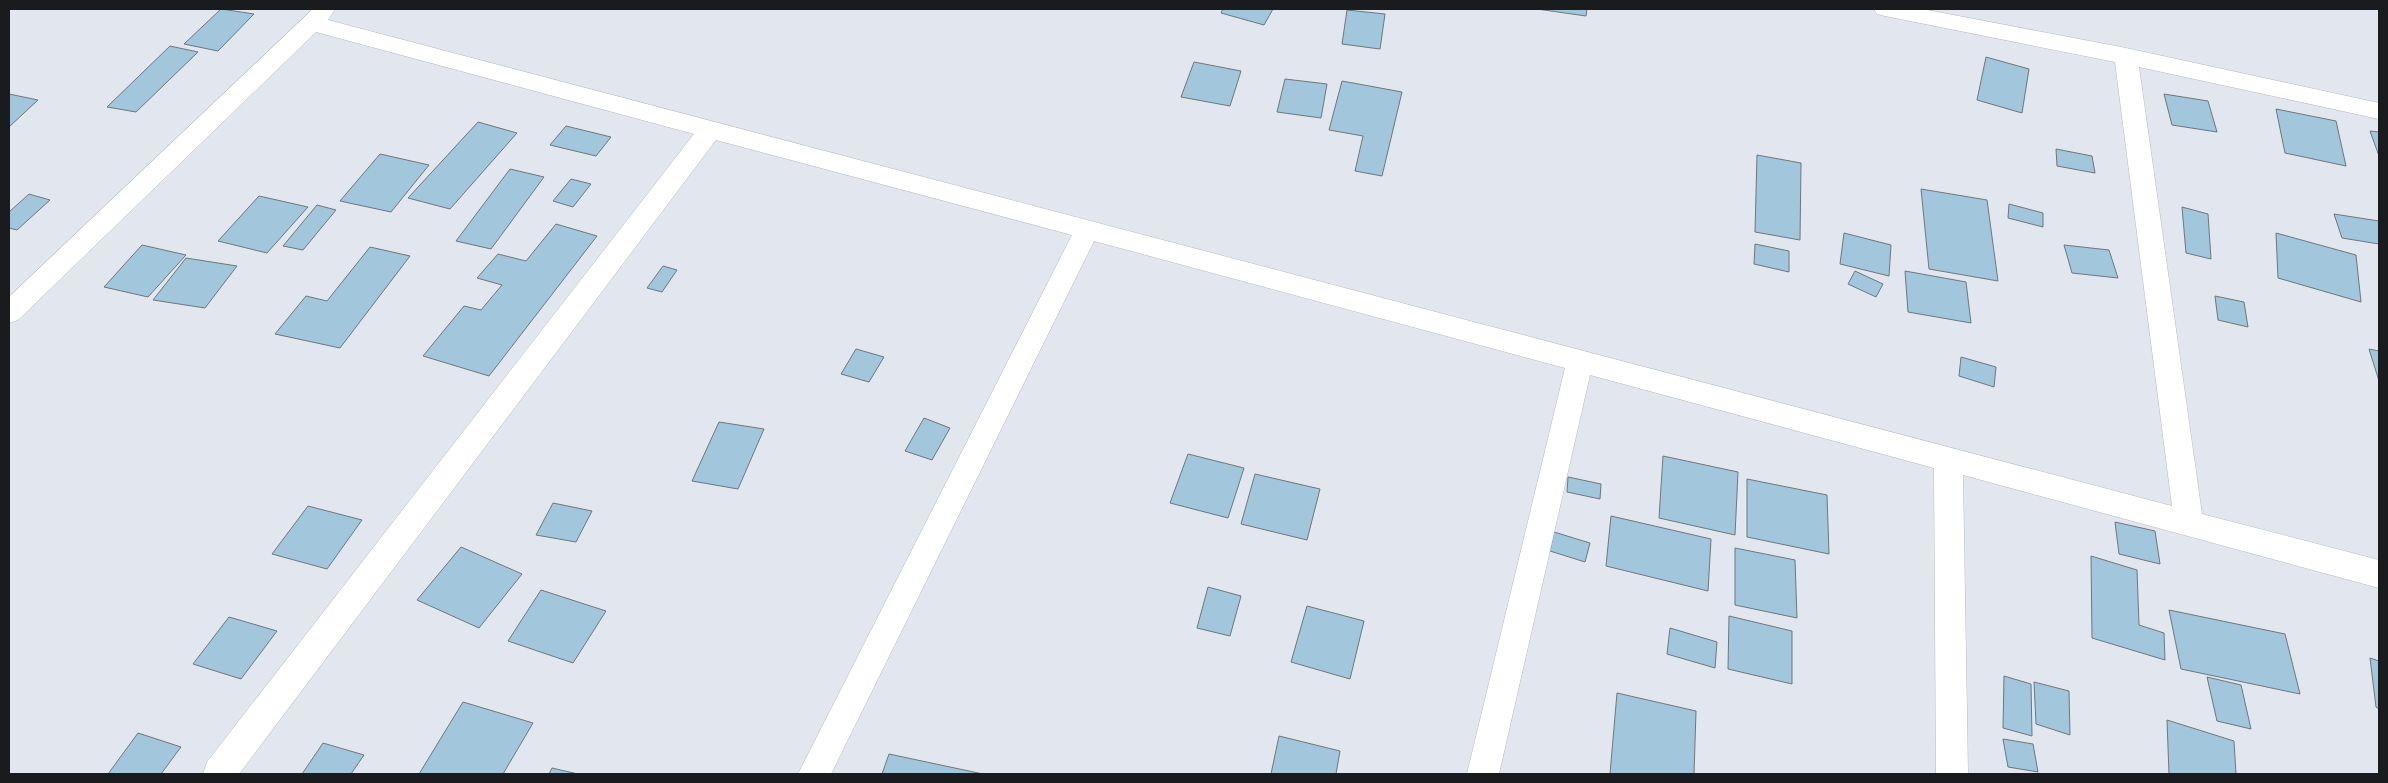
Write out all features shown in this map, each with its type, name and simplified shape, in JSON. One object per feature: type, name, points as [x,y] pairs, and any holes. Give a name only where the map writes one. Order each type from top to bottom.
[{"type":"street","points":[[1885,9],[2126,56],[2379,111]]},
{"type":"street","points":[[9,313],[318,16],[711,129],[2379,574]]},
{"type":"street","points":[[2126,56],[2189,523]]},
{"type":"street","points":[[219,774],[711,129]]},
{"type":"street","points":[[814,774],[1087,230]]},
{"type":"street","points":[[1483,774],[1580,361]]},
{"type":"street","points":[[1948,459],[1952,774]]},
{"type":"building","points":[[221,9],[254,14],[218,51],[184,44]]},
{"type":"building","points":[[1223,9],[1273,9],[1264,25],[1221,13]]},
{"type":"building","points":[[1537,9],[1587,9],[1586,16]]},
{"type":"building","points":[[1347,10],[1385,14],[1380,49],[1342,44]]},
{"type":"building","points":[[170,46],[198,52],[136,112],[107,107]]},
{"type":"building","points":[[1986,57],[2029,69],[2022,113],[1977,100]]},
{"type":"building","points":[[1194,62],[1241,71],[1230,106],[1181,97]]},
{"type":"building","points":[[1285,79],[1327,84],[1321,118],[1277,112]]},
{"type":"building","points":[[1342,81],[1402,92],[1382,176],[1355,171],[1363,136],[1329,130]]},
{"type":"building","points":[[9,94],[38,100],[9,127]]},
{"type":"building","points":[[2164,94],[2208,101],[2217,132],[2172,125]]},
{"type":"building","points":[[2276,109],[2336,121],[2346,166],[2285,153]]},
{"type":"building","points":[[478,122],[517,133],[450,209],[408,198]]},
{"type":"building","points":[[566,126],[611,137],[596,156],[550,145]]},
{"type":"building","points":[[2370,131],[2379,132],[2379,156]]},
{"type":"building","points":[[2056,149],[2092,156],[2095,173],[2057,166]]},
{"type":"building","points":[[380,154],[429,165],[391,212],[340,201]]},
{"type":"building","points":[[1757,155],[1801,163],[1800,240],[1755,232]]},
{"type":"building","points":[[510,169],[544,177],[491,249],[456,241]]},
{"type":"building","points":[[571,179],[591,184],[573,207],[553,201]]},
{"type":"building","points":[[1921,189],[1987,200],[1998,281],[1929,269]]},
{"type":"building","points":[[29,194],[50,200],[17,230],[9,228],[9,212]]},
{"type":"building","points":[[259,196],[308,207],[267,253],[218,241]]},
{"type":"building","points":[[2009,204],[2043,213],[2043,227],[2008,218]]},
{"type":"building","points":[[317,205],[336,210],[303,250],[283,246]]},
{"type":"building","points":[[2182,207],[2208,214],[2211,259],[2186,253]]},
{"type":"building","points":[[2334,214],[2379,221],[2379,244],[2342,238]]},
{"type":"building","points":[[556,224],[597,236],[489,376],[423,356],[464,306],[481,310],[502,285],[477,278],[498,254],[526,261]]},
{"type":"building","points":[[1844,233],[1891,245],[1889,276],[1840,264]]},
{"type":"building","points":[[2276,233],[2356,255],[2361,302],[2278,278]]},
{"type":"building","points":[[1755,244],[1789,251],[1789,272],[1754,264]]},
{"type":"building","points":[[142,245],[186,255],[148,297],[104,287]]},
{"type":"building","points":[[2064,245],[2109,250],[2118,278],[2072,273]]},
{"type":"building","points":[[370,247],[410,256],[340,348],[275,334],[306,296],[327,301]]},
{"type":"building","points":[[186,258],[237,266],[205,308],[153,300]]},
{"type":"building","points":[[663,266],[677,270],[662,292],[647,288]]},
{"type":"building","points":[[1855,271],[1883,284],[1876,297],[1848,284]]},
{"type":"building","points":[[1905,271],[1966,282],[1971,323],[1908,312]]},
{"type":"building","points":[[2215,296],[2244,302],[2248,327],[2218,320]]},
{"type":"building","points":[[856,349],[884,357],[869,382],[841,374]]},
{"type":"building","points":[[2369,349],[2379,351],[2379,381]]},
{"type":"building","points":[[1961,357],[1996,367],[1994,387],[1959,376]]},
{"type":"building","points":[[924,418],[950,428],[932,460],[905,451]]},
{"type":"building","points":[[719,422],[764,429],[738,489],[692,481]]},
{"type":"building","points":[[1188,454],[1244,468],[1228,518],[1170,503]]},
{"type":"building","points":[[1663,456],[1738,472],[1735,535],[1659,518]]},
{"type":"building","points":[[1255,474],[1320,489],[1307,540],[1241,524]]},
{"type":"building","points":[[1568,477],[1601,484],[1600,499],[1567,492]]},
{"type":"building","points":[[1747,479],[1827,495],[1829,554],[1747,537]]},
{"type":"building","points":[[553,503],[592,511],[576,542],[536,535]]},
{"type":"building","points":[[308,506],[362,520],[327,569],[272,554]]},
{"type":"building","points":[[1611,516],[1711,539],[1708,591],[1606,566]]},
{"type":"building","points":[[2115,522],[2155,531],[2160,564],[2119,554]]},
{"type":"building","points":[[1554,532],[1590,543],[1585,562],[1550,551]]},
{"type":"building","points":[[461,547],[522,574],[479,628],[417,600]]},
{"type":"building","points":[[1735,548],[1795,560],[1797,618],[1735,605]]},
{"type":"building","points":[[2091,556],[2137,570],[2139,625],[2164,633],[2165,660],[2092,638]]},
{"type":"building","points":[[1208,587],[1241,596],[1230,636],[1197,628]]},
{"type":"building","points":[[541,590],[606,611],[573,663],[508,641]]},
{"type":"building","points":[[1307,606],[1364,621],[1350,679],[1291,662]]},
{"type":"building","points":[[2169,610],[2285,634],[2300,694],[2181,669]]},
{"type":"building","points":[[1729,616],[1792,631],[1792,684],[1728,669]]},
{"type":"building","points":[[229,617],[277,631],[241,679],[193,664]]},
{"type":"building","points":[[1670,628],[1717,642],[1715,668],[1667,654]]},
{"type":"building","points":[[2370,658],[2379,661],[2379,709],[2376,707]]},
{"type":"building","points":[[2004,676],[2031,684],[2032,736],[2003,728]]},
{"type":"building","points":[[2207,677],[2241,685],[2251,729],[2217,721]]},
{"type":"building","points":[[2034,682],[2069,691],[2070,735],[2036,724]]},
{"type":"building","points":[[1617,693],[1696,711],[1694,774],[1610,774]]},
{"type":"building","points":[[463,702],[533,723],[503,774],[419,774]]},
{"type":"building","points":[[2167,720],[2234,741],[2236,774],[2169,774]]},
{"type":"building","points":[[138,733],[181,747],[161,774],[108,774]]},
{"type":"building","points":[[1279,736],[1340,751],[1336,774],[1271,774]]},
{"type":"building","points":[[2003,739],[2033,744],[2038,772],[2008,767]]},
{"type":"building","points":[[323,743],[364,755],[351,774],[302,774]]},
{"type":"building","points":[[889,754],[983,774],[882,774]]},
{"type":"building","points":[[552,768],[578,774],[549,774]]}]
